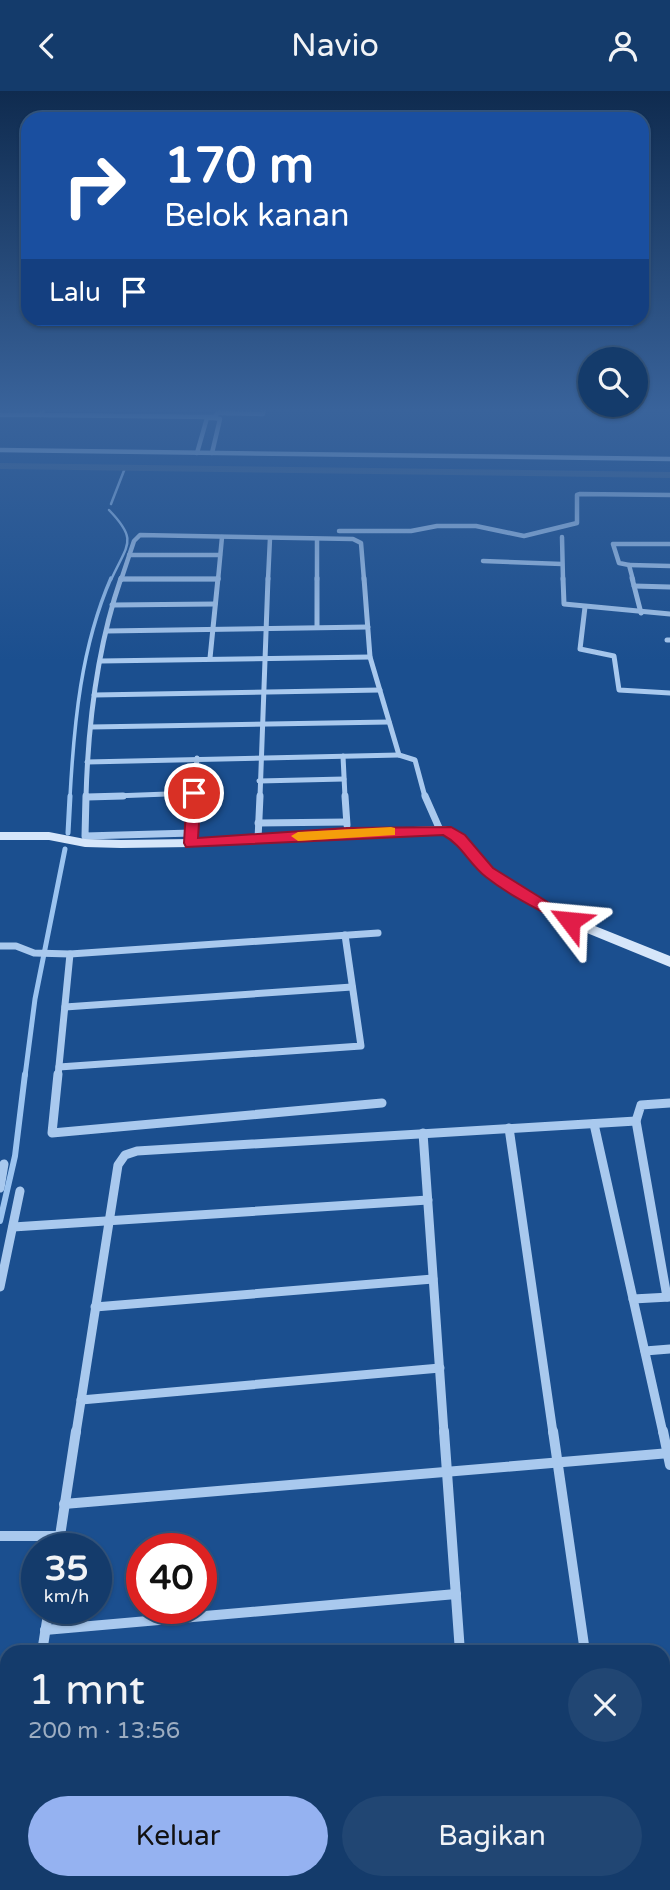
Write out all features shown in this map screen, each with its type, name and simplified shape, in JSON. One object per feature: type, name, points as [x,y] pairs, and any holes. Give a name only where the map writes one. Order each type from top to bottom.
[{"type":"street","points":[[339,531],[411,531],[437,526],[475,526],[529,536],[577,523],[577,495],[580,494],[670,495]]},
{"type":"street","points":[[347,827],[258,839],[85,836],[87,762],[94,695],[112,605],[134,541],[140,535],[353,539],[362,544],[370,657],[399,755]]},
{"type":"street","points":[[210,658],[222,537]]},
{"type":"street","points":[[562,537],[563,603],[670,614]]},
{"type":"street","points":[[258,839],[270,538]]},
{"type":"street","points":[[317,539],[317,628]]},
{"type":"street","points":[[670,544],[613,544],[619,563],[670,566]]},
{"type":"street","points":[[129,555],[220,555]]},
{"type":"street","points":[[483,561],[562,564]]},
{"type":"street","points":[[629,565],[641,613]]},
{"type":"street","points":[[121,579],[218,579]]},
{"type":"street","points":[[634,586],[670,587]]},
{"type":"street","points":[[112,605],[215,604]]},
{"type":"street","points":[[585,607],[580,649],[614,656],[619,689],[670,693]]},
{"type":"street","points":[[107,631],[368,627]]},
{"type":"street","points":[[101,661],[370,657]]},
{"type":"street","points":[[94,695],[380,690]]},
{"type":"street","points":[[91,727],[389,722]]},
{"type":"street","points":[[87,762],[399,755],[415,760],[428,808],[440,830]]},
{"type":"street","points":[[343,756],[347,827]]},
{"type":"street","points":[[191,838],[197,758]]},
{"type":"street","points":[[259,781],[344,779]]},
{"type":"street","points":[[87,797],[194,793]]},
{"type":"street","points":[[258,823],[440,830],[455,834],[488,871],[527,897],[570,921],[670,962]]},
{"type":"street","points":[[0,836],[49,836],[85,843],[121,844],[191,838]]},
{"type":"street","points":[[0,946],[16,946],[34,953],[70,954],[378,933]]},
{"type":"street","points":[[59,1067],[361,1045],[345,935]]},
{"type":"street","points":[[70,954],[52,1133],[382,1103]]},
{"type":"street","points":[[65,1006],[352,987]]},
{"type":"street","points":[[633,1299],[669,1297],[636,1121],[641,1105],[670,1103]]},
{"type":"street","points":[[60,1533],[108,1220],[120,1159],[130,1152],[636,1121]]},
{"type":"street","points":[[594,1124],[670,1465]]},
{"type":"street","points":[[509,1128],[584,1645]]},
{"type":"street","points":[[423,1133],[460,1645]]},
{"type":"street","points":[[0,1188],[4,1164]]},
{"type":"street","points":[[0,1287],[20,1191]]},
{"type":"street","points":[[13,1227],[428,1200]]},
{"type":"street","points":[[95,1307],[433,1279]]},
{"type":"street","points":[[645,1351],[670,1349]]},
{"type":"street","points":[[81,1400],[440,1368]]},
{"type":"street","points":[[64,1504],[669,1453]]},
{"type":"street","points":[[0,1536],[21,1536]]},
{"type":"street","points":[[45,1630],[456,1594]]},
{"type":"street","points":[[43,1645],[46,1624]]},
{"type":"waterway","points":[[111,504],[115,493]]},
{"type":"waterway","points":[[109,510],[127,536],[125,550],[111,580]]},
{"type":"waterway","points":[[70,797],[77,713],[86,658],[92,631],[111,578]]},
{"type":"waterway","points":[[68,833],[70,796]]},
{"type":"waterway","points":[[25,1076],[35,999],[65,849]]},
{"type":"waterway","points":[[0,1221],[15,1156],[25,1074]]},
{"type":"slow traffic","points":[[298,836],[391,832]]},
{"type":"route","points":[[194,793],[191,843],[446,830],[460,838],[488,871],[516,891],[570,921]]}]
